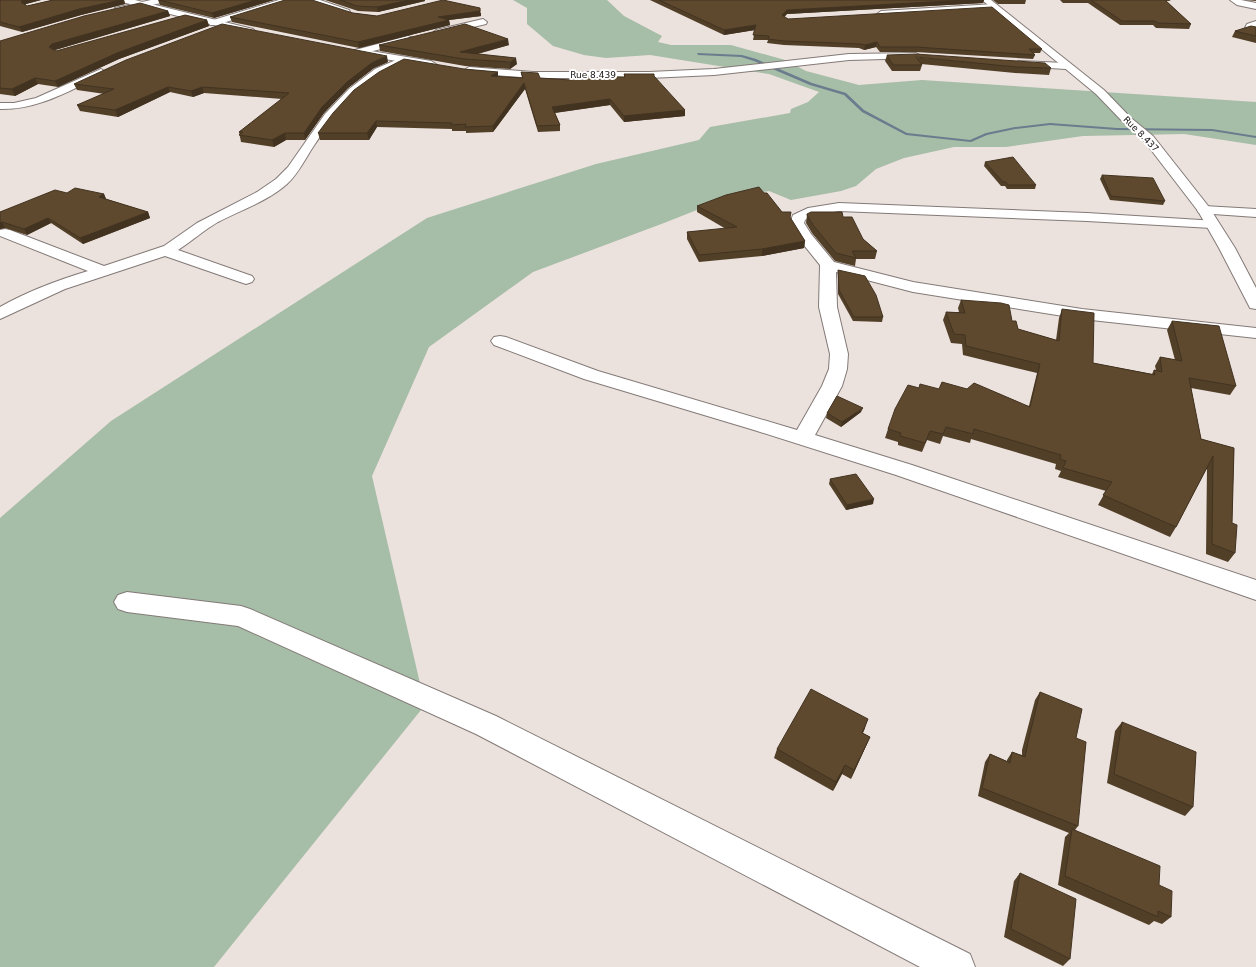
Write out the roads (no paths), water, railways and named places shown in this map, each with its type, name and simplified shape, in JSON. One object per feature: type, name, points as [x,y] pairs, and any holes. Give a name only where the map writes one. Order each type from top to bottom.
[{"type":"street","points":[[125,0],[218,24],[257,32]]},
{"type":"street","points":[[108,12],[162,0]]},
{"type":"street","points":[[202,33],[218,24],[288,0]]},
{"type":"street","points":[[312,0],[357,15]]},
{"type":"street","name":"Rue 8.437","points":[[986,0],[1100,92],[1149,139],[1204,210],[1244,279],[1256,304]]},
{"type":"street","points":[[1234,0],[1256,6]]},
{"type":"street","points":[[874,14],[994,7]]},
{"type":"street","points":[[165,22],[186,16]]},
{"type":"street","points":[[429,34],[483,22]]},
{"type":"street","points":[[1256,24],[1250,26],[1250,28],[1256,30]]},
{"type":"street","points":[[358,52],[415,37]]},
{"type":"street","points":[[345,50],[442,66]]},
{"type":"street","name":"Rue 8.439","points":[[458,68],[533,75],[649,75],[714,72],[848,58],[928,57]]},
{"type":"street","points":[[0,314],[21,300],[54,287],[166,251],[202,226],[246,204],[281,182],[292,170],[322,127],[356,88],[381,69],[403,60]]},
{"type":"street","points":[[1008,63],[1066,66]]},
{"type":"street","points":[[0,106],[20,106],[36,103],[111,68]]},
{"type":"street","points":[[1212,224],[1087,217],[839,207],[818,209],[804,214],[798,218],[797,223],[804,236],[828,265],[912,287],[1074,313],[1256,333]]},
{"type":"street","points":[[1204,210],[1256,213]]},
{"type":"street","points":[[5,233],[104,271]]},
{"type":"street","points":[[166,251],[246,279]]},
{"type":"street","points":[[803,438],[832,386],[838,369],[839,354],[828,306],[828,265]]},
{"type":"street","points":[[500,341],[591,375],[803,438],[904,470],[1256,590]]},
{"type":"street","points":[[127,602],[241,616],[486,725],[957,967]]},
{"type":"waterway","points":[[698,54],[741,56],[755,60],[811,84],[845,94],[863,111],[906,134],[971,141],[986,134],[1015,128],[1050,124],[1117,129],[1212,130],[1256,137]]}]
